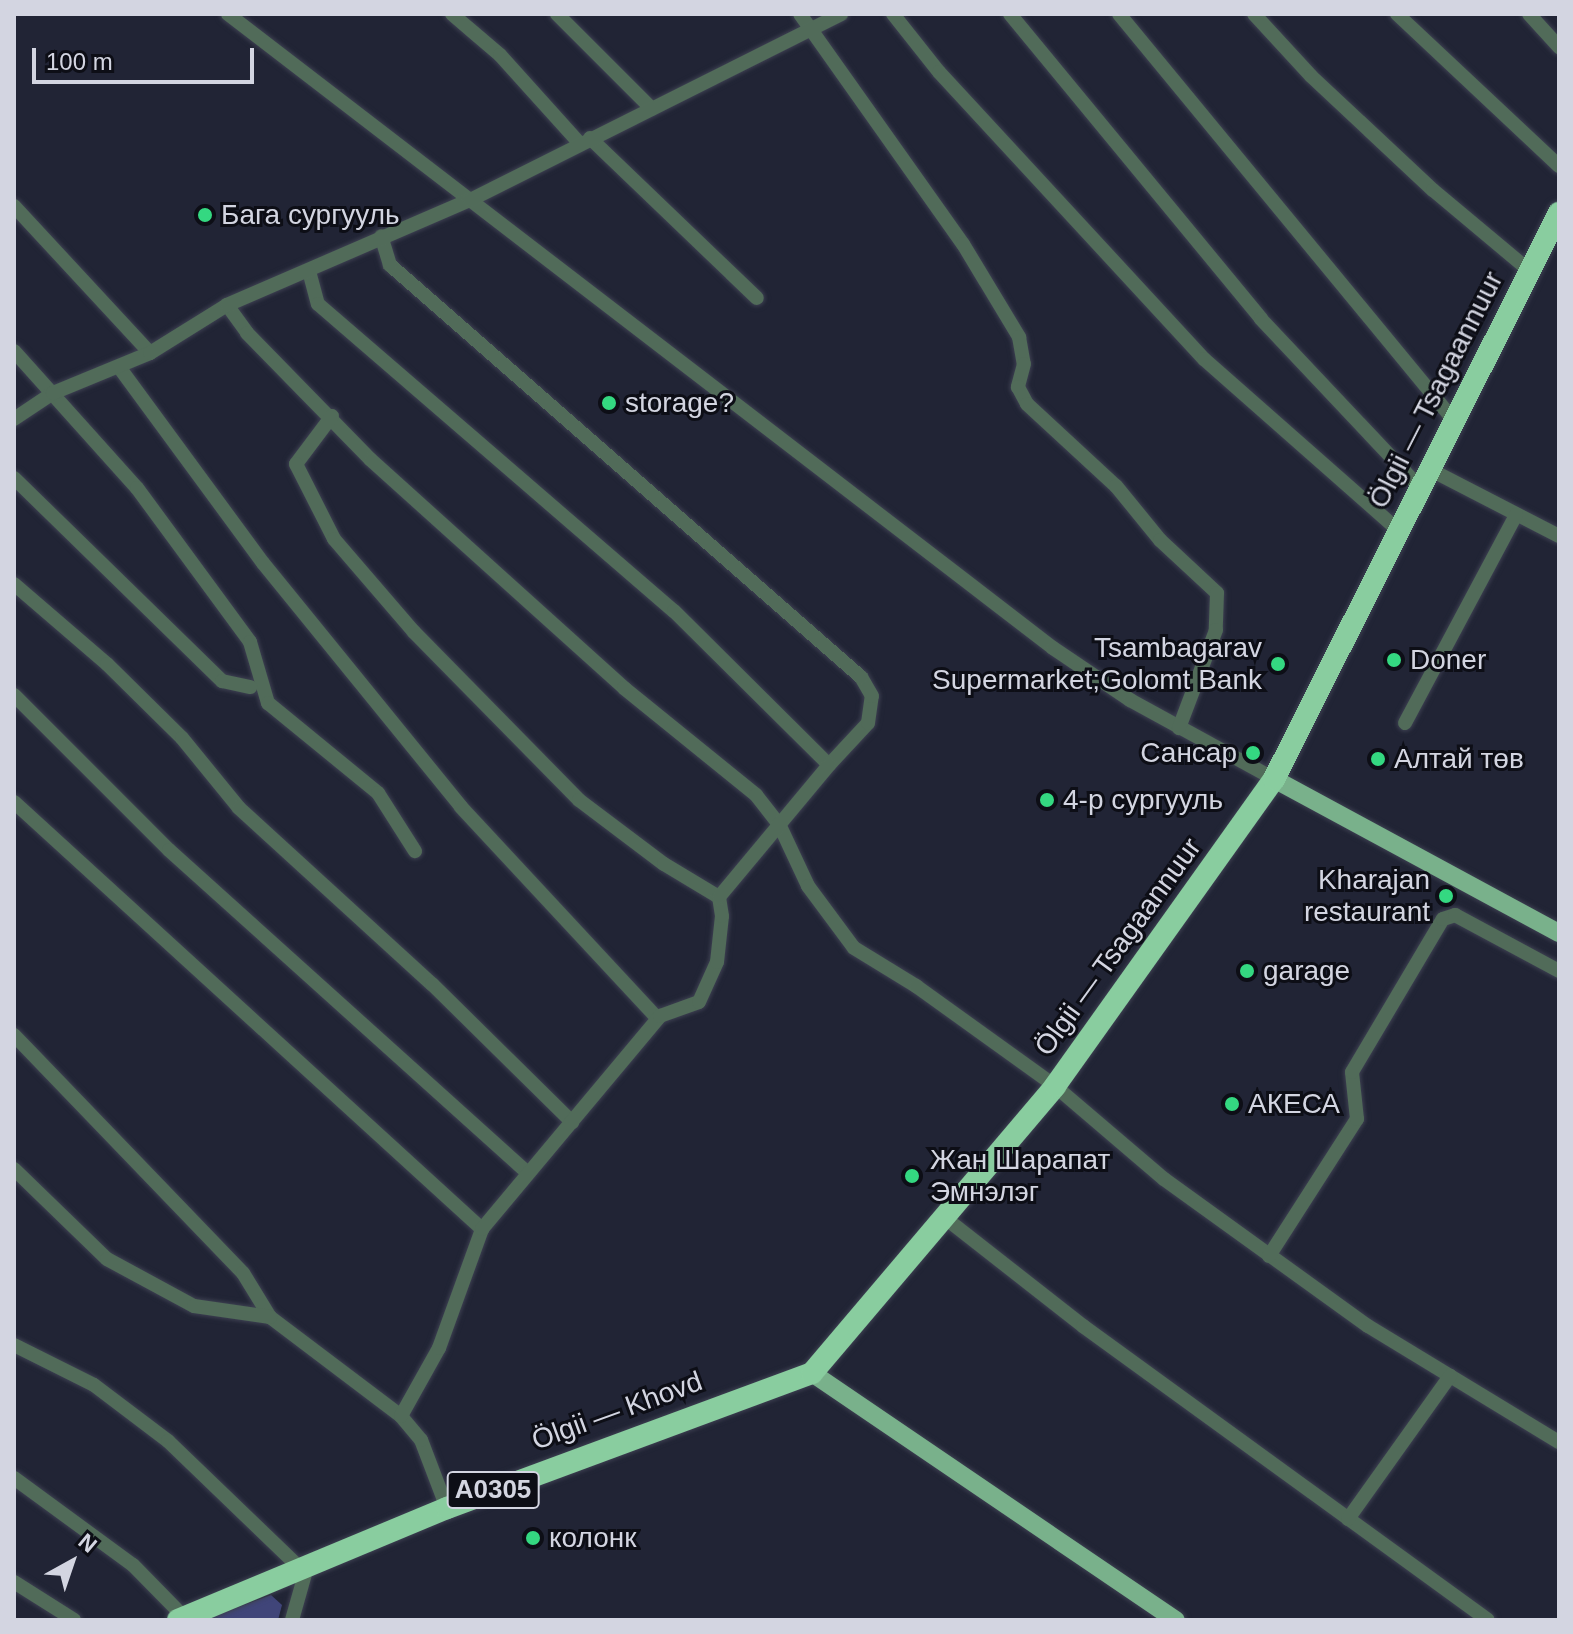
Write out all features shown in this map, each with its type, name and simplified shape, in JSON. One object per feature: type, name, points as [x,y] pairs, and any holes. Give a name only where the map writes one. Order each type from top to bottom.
[{"type":"highway","name":"Ölgii — Tsagaannuur","points":[[812,1373],[1055,1086],[1274,779],[1456,423],[1559,213]]},
{"type":"highway","name":"Ölgii — Khovd","points":[[181,1619],[447,1508],[812,1373]]},
{"type":"main road","points":[[1274,779],[1559,933]]},
{"type":"main road","points":[[812,1373],[1176,1620]]},
{"type":"street","points":[[228,14],[1053,648],[1179,728],[1274,779]]},
{"type":"street","points":[[452,14],[500,55],[585,141],[757,298]]},
{"type":"street","points":[[557,14],[652,109]]},
{"type":"street","points":[[800,14],[813,28],[963,244],[1019,337],[1024,364],[1018,387],[1027,404],[1116,486],[1160,540],[1217,593],[1216,630],[1179,728]]},
{"type":"street","points":[[14,419],[53,393],[150,353],[227,305],[470,200],[841,14]]},
{"type":"street","points":[[893,14],[939,72],[1204,359],[1399,531]]},
{"type":"street","points":[[1010,14],[1261,319],[1426,479],[1559,536]]},
{"type":"street","points":[[1119,14],[1456,423]]},
{"type":"street","points":[[1254,14],[1311,76],[1422,180],[1530,271]]},
{"type":"street","points":[[1397,14],[1559,166]]},
{"type":"street","points":[[1529,14],[1559,47]]},
{"type":"street","points":[[14,206],[150,353]]},
{"type":"street","points":[[381,236],[390,265],[861,677],[872,696],[868,723],[719,897],[722,916],[717,962],[699,1002],[658,1019],[482,1229],[439,1348],[401,1416]]},
{"type":"street","points":[[309,271],[318,304],[674,611],[829,765]]},
{"type":"street","points":[[227,305],[247,333],[332,416],[371,460],[624,688],[756,795],[779,824],[808,886],[854,948],[916,986],[1055,1086],[1164,1179],[1269,1256],[1450,1376],[1559,1442]]},
{"type":"street","points":[[14,351],[137,488],[250,642],[268,703],[378,793],[415,851]]},
{"type":"street","points":[[119,367],[263,563],[461,807],[658,1019]]},
{"type":"street","points":[[332,416],[296,464],[334,539],[414,632],[579,800],[664,864],[719,897]]},
{"type":"street","points":[[14,478],[222,681],[250,687]]},
{"type":"street","points":[[1405,723],[1516,515]]},
{"type":"street","points":[[14,584],[107,664],[182,738],[239,808],[432,984],[572,1122]]},
{"type":"street","points":[[14,695],[169,850],[527,1172]]},
{"type":"street","points":[[14,802],[482,1229]]},
{"type":"street","points":[[1269,1256],[1357,1119],[1352,1072],[1443,919],[1455,915],[1559,971]]},
{"type":"street","points":[[14,1035],[243,1273],[270,1317],[401,1416],[421,1440],[447,1508]]},
{"type":"street","points":[[14,1169],[107,1259],[194,1306],[270,1317]]},
{"type":"street","points":[[944,1217],[1083,1326],[1488,1620]]},
{"type":"street","points":[[14,1345],[94,1385],[168,1441],[304,1566],[292,1620]]},
{"type":"street","points":[[1348,1519],[1450,1376]]},
{"type":"street","points":[[14,1478],[133,1565],[181,1619]]},
{"type":"street","points":[[14,1582],[74,1620]]},
{"type":"shaded area","points":[[271,1595],[282,1605],[278,1620],[204,1620]]},
{"type":"place","name":"Бага сургууль","points":[[205,215]]},
{"type":"place","name":"storage?","points":[[609,403]]},
{"type":"place","name":"Doner","points":[[1394,660]]},
{"type":"place","name":"Tsambagarav Supermarket;Golomt Bank","points":[[1278,664]]},
{"type":"place","name":"Сансар","points":[[1253,753]]},
{"type":"place","name":"Алтай төв","points":[[1378,759]]},
{"type":"place","name":"4-р сургууль","points":[[1047,800]]},
{"type":"place","name":"Kharajan restaurant","points":[[1446,896]]},
{"type":"place","name":"garage","points":[[1247,971]]},
{"type":"place","name":"АКЕСА","points":[[1232,1104]]},
{"type":"place","name":"Жан Шарапат Эмнэлэг","points":[[912,1176]]},
{"type":"place","name":"колонк","points":[[533,1538]]}]
